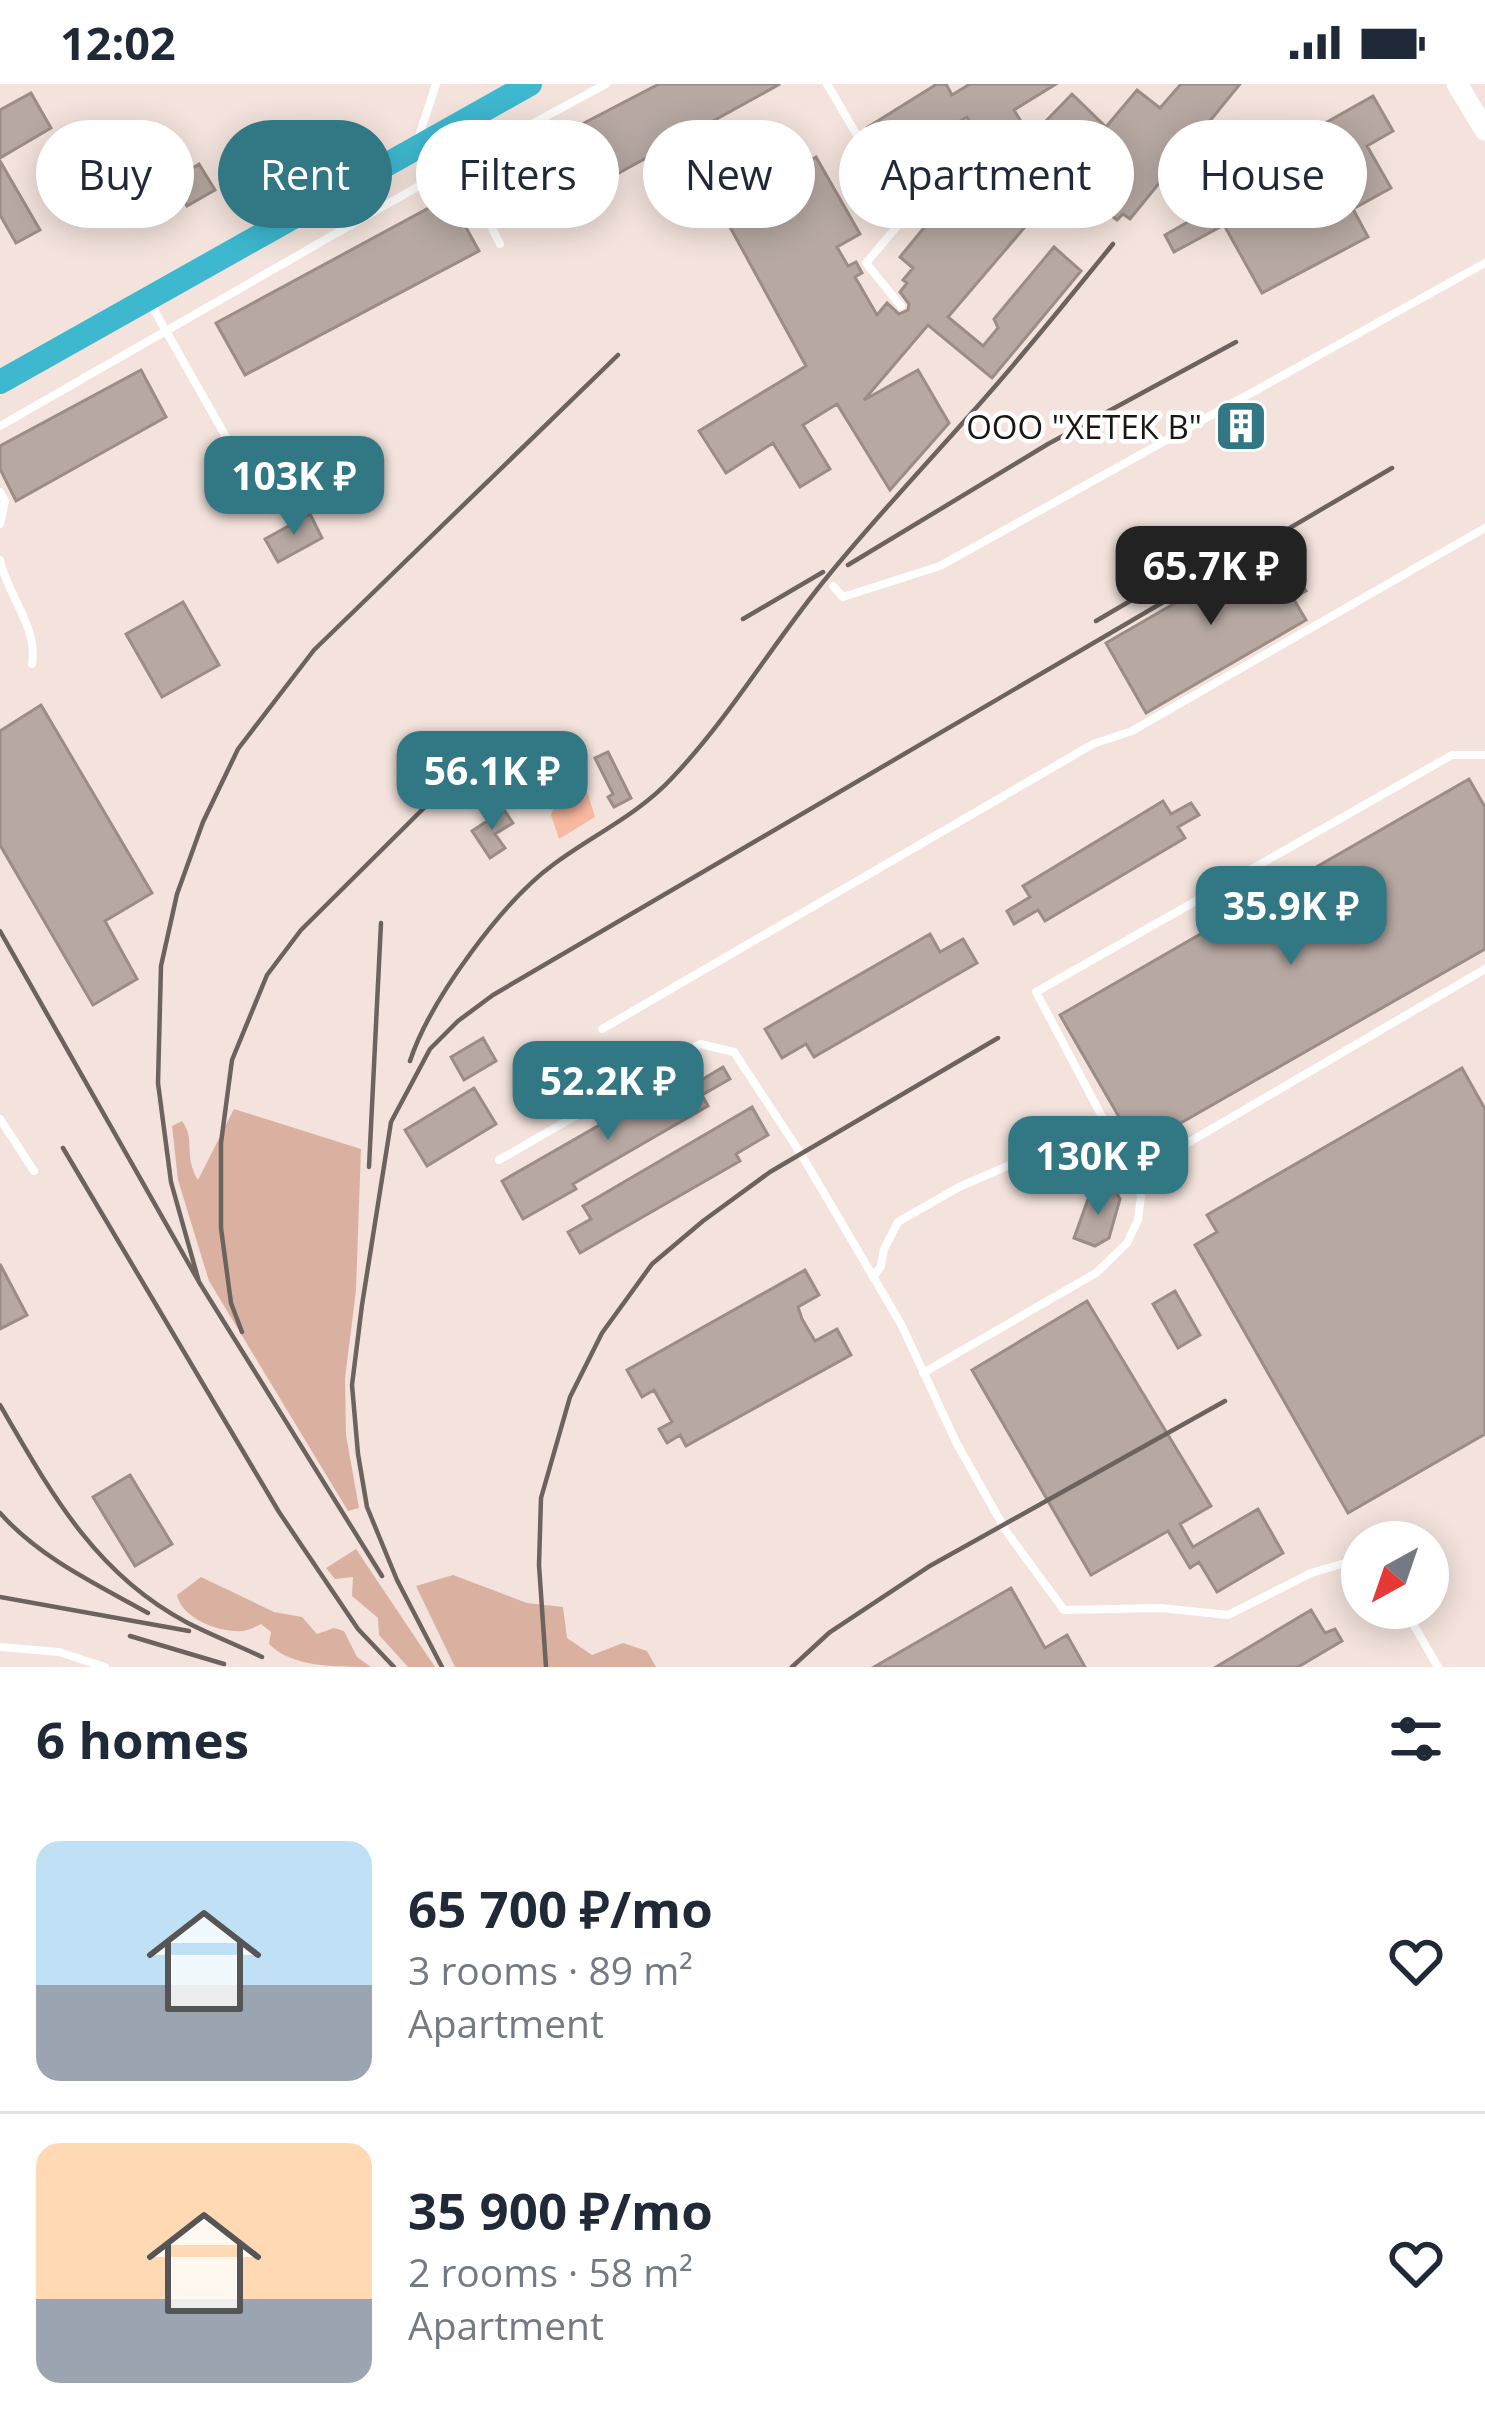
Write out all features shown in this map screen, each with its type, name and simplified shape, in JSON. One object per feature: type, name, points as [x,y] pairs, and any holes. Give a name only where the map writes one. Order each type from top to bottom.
[{"type":"highway","points":[[463,120],[530,84]]},
{"type":"highway","points":[[3,375],[149,300],[415,147]]},
{"type":"street","points":[[1457,84],[1485,130]]},
{"type":"lane","points":[[415,147],[436,84]]},
{"type":"lane","points":[[539,120],[606,84]]},
{"type":"lane","points":[[827,84],[848,120]]},
{"type":"lane","points":[[0,426],[416,188]]},
{"type":"lane","points":[[492,228],[500,244]]},
{"type":"lane","points":[[896,228],[866,263],[901,306]]},
{"type":"lane","points":[[833,586],[843,597],[940,566],[1485,263]]},
{"type":"lane","points":[[149,300],[243,467]]},
{"type":"lane","points":[[0,493],[5,501],[0,524]]},
{"type":"lane","points":[[602,1029],[1093,744],[1132,731],[1485,528]]},
{"type":"lane","points":[[0,560],[34,640],[32,664]]},
{"type":"lane","points":[[923,1373],[1096,1273],[1127,1243],[1138,1220],[1141,1196],[1133,1174],[1036,992],[1452,755],[1485,755]]},
{"type":"lane","points":[[874,1277],[898,1222],[959,1187],[1042,1150],[1052,1168],[1133,1174],[1485,969]]},
{"type":"lane","points":[[499,1160],[700,1044],[734,1052],[801,1154],[901,1324],[956,1444],[1003,1525],[1064,1610],[1161,1608],[1228,1616],[1311,1573],[1341,1564]]},
{"type":"lane","points":[[0,1119],[34,1172]]},
{"type":"lane","points":[[1416,1629],[1438,1667]]},
{"type":"lane","points":[[0,1647],[59,1652],[105,1667]]},
{"type":"shaded area","points":[[583,778],[595,817],[559,839],[551,815],[563,782]]},
{"type":"shaded area","points":[[234,1109],[361,1149],[356,1290],[345,1379],[346,1435],[359,1508],[348,1511],[209,1281],[178,1180],[172,1126],[182,1121],[186,1128],[198,1180]]},
{"type":"shaded area","points":[[356,1549],[435,1667],[408,1667],[379,1635],[378,1618],[352,1596],[353,1577],[335,1579],[326,1568]]},
{"type":"shaded area","points":[[453,1575],[527,1603],[563,1607],[567,1638],[592,1655],[623,1643],[647,1651],[656,1667],[455,1667],[416,1586]]},
{"type":"shaded area","points":[[201,1577],[274,1612],[302,1617],[317,1634],[334,1628],[344,1631],[357,1657],[371,1667],[315,1664],[289,1657],[269,1644],[271,1632],[261,1624],[234,1631],[203,1623],[186,1611],[177,1595]]},
{"type":"building","points":[[659,84],[780,84],[715,120],[643,120],[643,160],[619,173],[619,120],[590,120]]},
{"type":"building","points":[[937,84],[946,84],[952,95],[970,84],[1056,84],[1014,110],[1020,120],[879,120]]},
{"type":"building","points":[[1181,84],[1240,84],[1211,120],[1158,120],[1158,185],[1134,214],[1134,120],[1112,120],[1137,90],[1160,108]]},
{"type":"building","points":[[31,93],[46,120],[36,120],[36,137],[0,158],[0,110]]},
{"type":"building","points":[[1072,94],[1099,120],[1047,120]]},
{"type":"building","points":[[1373,96],[1393,131],[1367,146],[1367,120],[1331,120]]},
{"type":"building","points":[[1367,146],[1391,188],[1367,201]]},
{"type":"building","points":[[815,158],[839,197],[839,228],[857,228],[860,234],[837,247],[848,266],[856,262],[862,273],[855,277],[877,315],[887,303],[899,314],[908,310],[900,292],[913,268],[900,257],[924,228],[1024,228],[948,317],[983,346],[998,328],[994,319],[1054,247],[1081,271],[992,378],[928,325],[864,400],[918,370],[949,423],[890,490],[837,404],[803,425],[830,469],[800,487],[773,443],[726,473],[699,431],[806,366],[731,228],[815,228]]},
{"type":"building","points":[[0,161],[40,230],[16,243],[0,215]]},
{"type":"building","points":[[199,164],[215,190],[194,202],[194,167]]},
{"type":"building","points":[[416,215],[416,228],[466,228],[479,251],[245,375],[216,323]]},
{"type":"building","points":[[1177,228],[1218,228],[1174,252],[1165,235]]},
{"type":"building","points":[[1226,228],[1363,228],[1368,237],[1262,293]]},
{"type":"building","points":[[141,370],[166,417],[16,501],[0,469],[0,446]]},
{"type":"building","points":[[310,514],[322,538],[278,562],[265,539]]},
{"type":"building","points":[[1284,540],[1306,591],[1293,598],[1306,620],[1146,713],[1106,643]]},
{"type":"building","points":[[183,602],[219,665],[162,697],[126,634]]},
{"type":"building","points":[[41,705],[152,893],[105,921],[137,979],[93,1005],[0,845],[0,731]]},
{"type":"building","points":[[608,752],[631,798],[614,807],[608,797],[613,794],[595,758]]},
{"type":"building","points":[[1469,779],[1485,807],[1485,949],[1137,1148],[1060,1015]]},
{"type":"building","points":[[1163,801],[1171,814],[1191,803],[1199,815],[1178,827],[1185,838],[1045,921],[1038,910],[1014,924],[1007,911],[1030,897],[1023,886]]},
{"type":"building","points":[[504,810],[513,823],[495,834],[505,848],[490,858],[472,831]]},
{"type":"building","points":[[930,934],[940,952],[963,939],[977,963],[814,1057],[806,1044],[782,1058],[765,1029]]},
{"type":"building","points":[[483,1038],[496,1061],[464,1080],[451,1057]]},
{"type":"building","points":[[723,1067],[730,1079],[702,1095],[708,1106],[573,1184],[576,1189],[523,1219],[502,1181],[692,1072],[698,1082]]},
{"type":"building","points":[[1462,1068],[1485,1109],[1485,1434],[1348,1513],[1195,1245],[1217,1232],[1207,1215]]},
{"type":"building","points":[[474,1088],[496,1124],[427,1166],[405,1130]]},
{"type":"building","points":[[752,1107],[768,1135],[736,1154],[740,1161],[580,1253],[568,1232],[591,1219],[583,1206]]},
{"type":"building","points":[[1114,1188],[1120,1199],[1109,1238],[1095,1246],[1074,1238],[1091,1191],[1101,1195]]},
{"type":"building","points":[[0,1264],[27,1315],[0,1329]]},
{"type":"building","points":[[805,1270],[819,1295],[798,1307],[802,1319],[815,1341],[837,1329],[851,1355],[686,1446],[680,1435],[667,1443],[659,1429],[672,1422],[654,1390],[642,1397],[627,1370]]},
{"type":"building","points":[[1175,1291],[1200,1335],[1178,1348],[1153,1304]]},
{"type":"building","points":[[1087,1301],[1211,1506],[1180,1524],[1193,1547],[1258,1509],[1283,1553],[1217,1592],[1199,1562],[1190,1568],[1168,1531],[1091,1575],[972,1370]]},
{"type":"building","points":[[130,1475],[172,1544],[135,1566],[93,1497]]},
{"type":"building","points":[[1011,1588],[1045,1648],[1067,1635],[1085,1667],[874,1667]]},
{"type":"building","points":[[1311,1610],[1325,1633],[1335,1629],[1342,1641],[1298,1667],[1216,1667]]},
{"type":"railway","points":[[410,1061],[434,1010],[491,927],[554,864],[672,778],[828,576],[1113,244]]},
{"type":"railway","points":[[848,565],[1048,444],[1236,342]]},
{"type":"railway","points":[[199,1282],[171,1182],[158,1083],[161,966],[177,894],[203,822],[238,749],[314,650],[618,355]]},
{"type":"railway","points":[[442,1667],[397,1580],[367,1507],[352,1385],[391,1122],[430,1049],[493,995],[1392,468]]},
{"type":"railway","points":[[1096,621],[1236,539]]},
{"type":"railway","points":[[743,619],[823,572]]},
{"type":"railway","points":[[242,1332],[231,1303],[221,1228],[221,1143],[232,1060],[267,975],[301,930],[435,797]]},
{"type":"railway","points":[[369,1167],[381,923]]},
{"type":"railway","points":[[0,931],[199,1282],[382,1576]]},
{"type":"railway","points":[[546,1667],[539,1565],[541,1498],[570,1397],[602,1333],[652,1264],[703,1221],[770,1172],[998,1038]]},
{"type":"railway","points":[[63,1148],[279,1512],[358,1629],[394,1667]]},
{"type":"railway","points":[[792,1667],[830,1632],[928,1567],[1225,1401]]},
{"type":"railway","points":[[0,1405],[57,1499],[125,1580],[186,1622],[262,1657]]},
{"type":"railway","points":[[0,1513],[51,1557],[148,1613]]},
{"type":"railway","points":[[0,1597],[189,1631]]},
{"type":"railway","points":[[130,1636],[224,1664]]},
{"type":"place","name":"ООО \"ХЕТЕК В\"","points":[[1241,426]]}]
